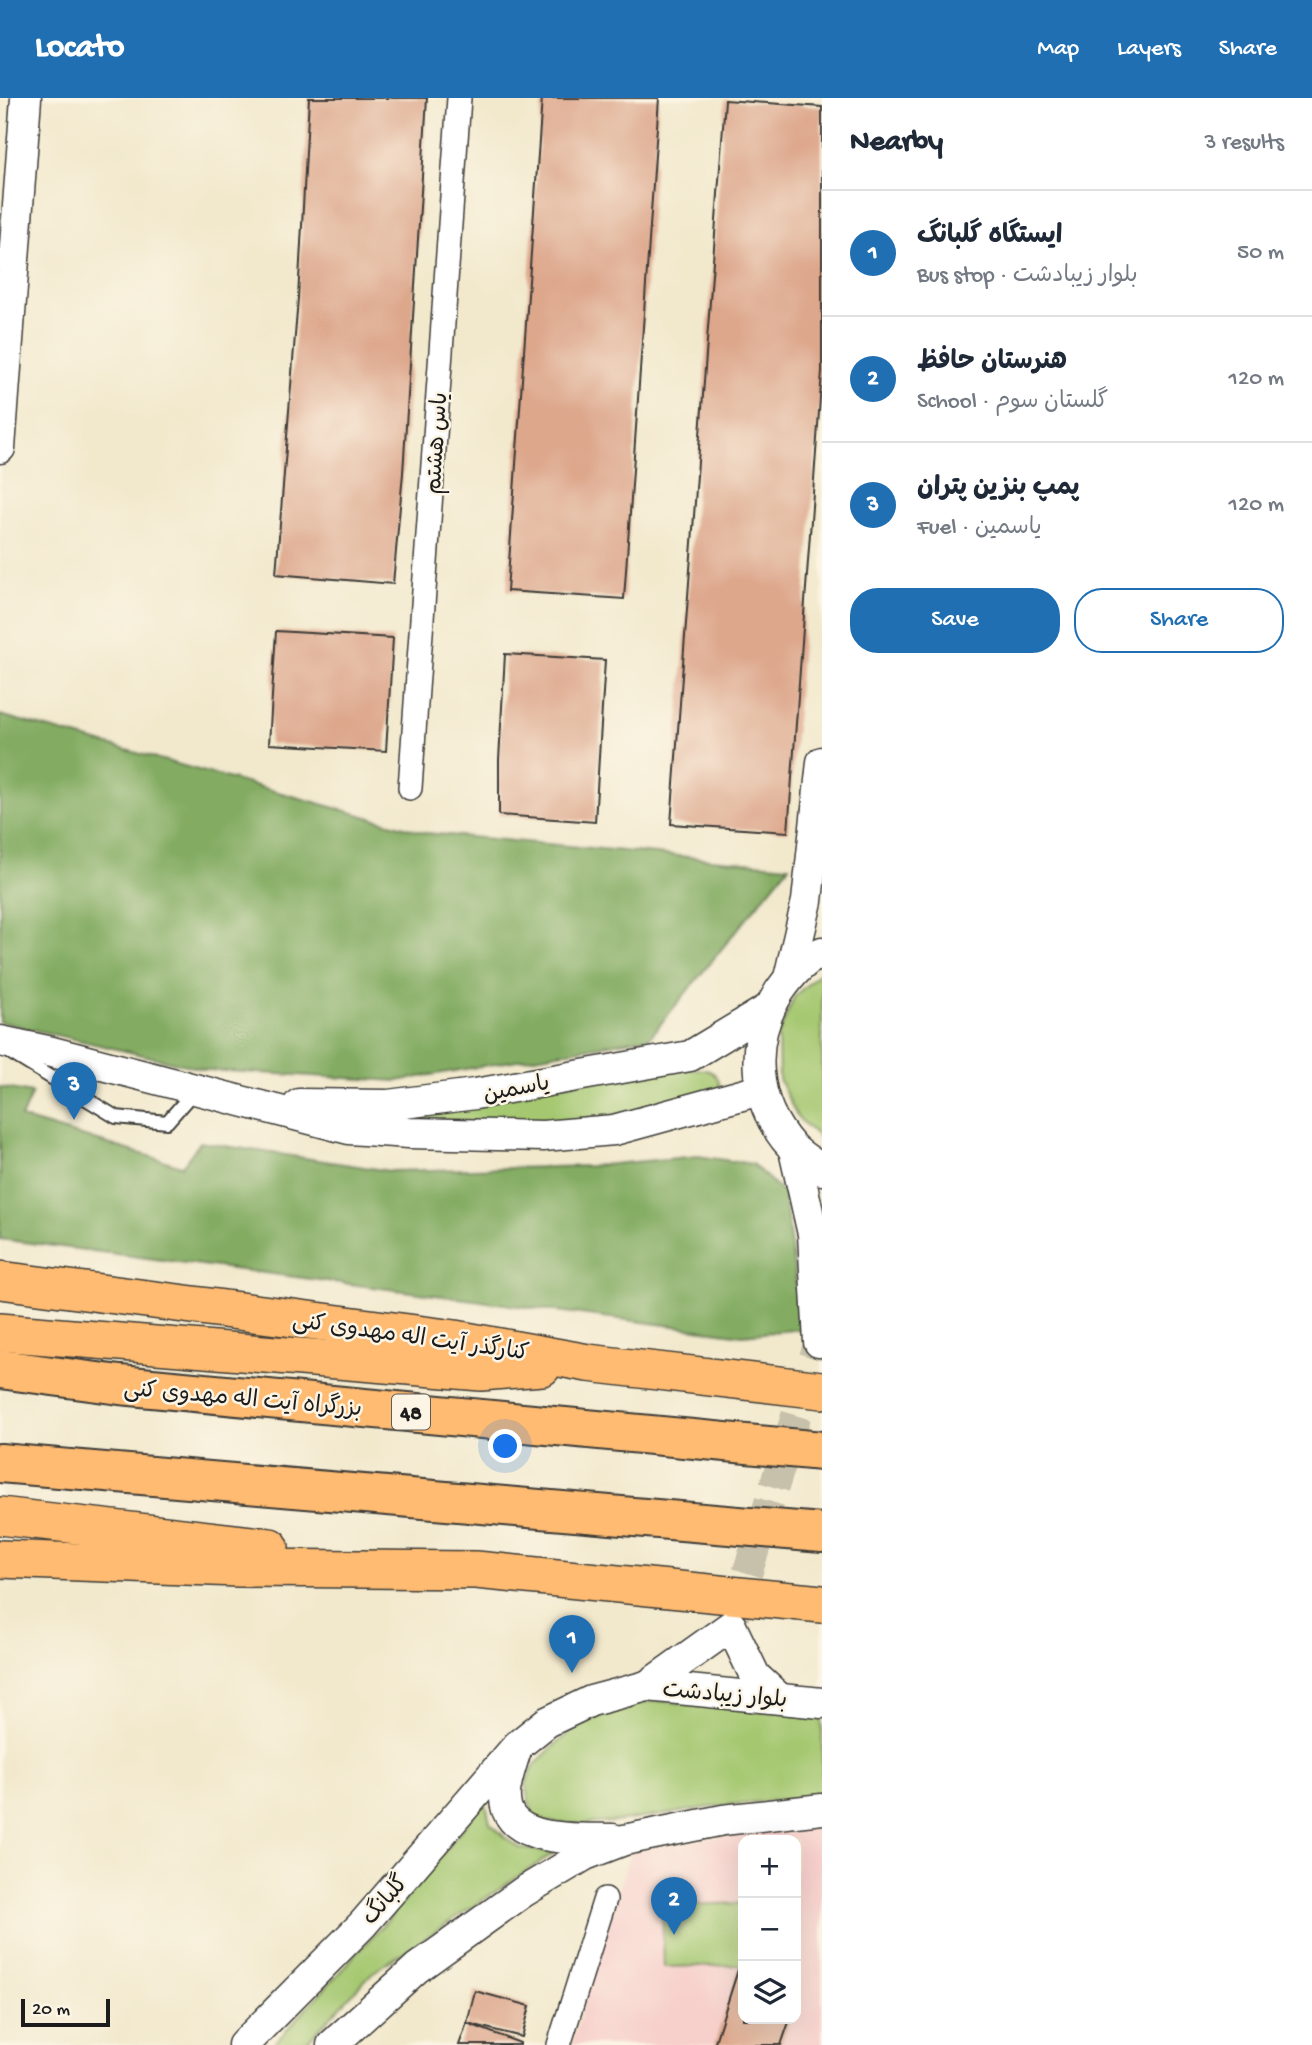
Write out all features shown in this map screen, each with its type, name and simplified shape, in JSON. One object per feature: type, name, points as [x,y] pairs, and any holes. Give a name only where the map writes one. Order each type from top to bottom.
[{"type":"highway","name":"بزرگراه آیت اله مهدوی کنی","points":[[0,1369],[134,1387],[822,1451]]},
{"type":"highway","points":[[0,1463],[822,1533]]},
{"type":"main road","name":"کنارگذر آیت اله مهدوی کنی","points":[[0,1280],[455,1339],[588,1363],[822,1390]]},
{"type":"main road","points":[[0,1332],[481,1372],[588,1363]]},
{"type":"main road","points":[[0,1516],[476,1570],[822,1604]]},
{"type":"main road","points":[[0,1559],[238,1568],[476,1570]]},
{"type":"street","points":[[0,448],[26,98]]},
{"type":"street","name":"یاس هشتم","points":[[410,788],[459,98]]},
{"type":"street","points":[[789,978],[807,901],[822,762]]},
{"type":"street","points":[[822,952],[789,978],[768,1009],[759,1039],[758,1070],[760,1090],[772,1119],[794,1150],[822,1170]]},
{"type":"street","name":"یاسمین","points":[[250,1104],[388,1105],[475,1094],[690,1056],[768,1009]]},
{"type":"street","name":"یاسمین","points":[[0,1044],[52,1052],[349,1129],[409,1133],[543,1136],[614,1130],[760,1090]]},
{"type":"street","points":[[794,1150],[814,1234],[819,1342],[822,1336]]},
{"type":"street","points":[[647,1686],[731,1626],[755,1676],[779,1698]]},
{"type":"street","name":"بلوار زیبادشت","points":[[517,1746],[547,1722],[591,1701],[647,1686],[822,1703]]},
{"type":"street","points":[[517,1746],[505,1794],[508,1812],[520,1827],[539,1835],[624,1840]]},
{"type":"street","name":"گلبانگ","points":[[243,2045],[363,1924],[517,1746]]},
{"type":"street","points":[[332,2045],[417,1968],[523,1892],[585,1855],[624,1840],[723,1820],[822,1809]]},
{"type":"street","points":[[559,2045],[605,1899]]},
{"type":"lane","points":[[0,1044],[117,1117],[167,1122],[195,1090]]},
{"type":"shaded area","points":[[822,1821],[822,2045],[571,2045],[631,1850]]},
{"type":"green space","points":[[0,715],[426,833],[789,866],[650,1037],[397,1081],[207,1070],[0,1022]]},
{"type":"green space","points":[[822,970],[822,1140],[797,1117],[779,1079],[778,1036],[794,997]]},
{"type":"green space","points":[[679,1069],[710,1071],[715,1075],[720,1087],[690,1101],[554,1126],[330,1115]]},
{"type":"green space","points":[[0,1087],[32,1093],[21,1118],[182,1166],[200,1142],[390,1171],[591,1166],[698,1156],[752,1164],[784,1193],[802,1329],[743,1335],[0,1239]]},
{"type":"green space","points":[[659,1701],[822,1716],[822,1797],[732,1804],[604,1823],[536,1820],[526,1788],[532,1769],[545,1754],[588,1720],[628,1705]]},
{"type":"green space","points":[[485,1800],[490,1823],[505,1837],[520,1848],[554,1853],[372,1973],[304,2045],[273,2045],[408,1897]]},
{"type":"green space","points":[[738,1903],[738,1965],[664,1967],[662,1906]]},
{"type":"building","points":[[309,98],[427,98],[403,473],[393,584],[276,574],[298,298]]},
{"type":"building","points":[[542,98],[659,98],[624,599],[507,591]]},
{"type":"building","points":[[725,100],[822,107],[822,371],[788,832],[671,824]]},
{"type":"building","points":[[276,631],[393,638],[386,751],[269,744]]},
{"type":"building","points":[[505,654],[605,660],[595,822],[499,815]]},
{"type":"building","points":[[738,1970],[738,2024],[788,2024],[781,2045],[714,2045]]},
{"type":"building","points":[[475,1991],[530,2006],[522,2037],[467,2023]]},
{"type":"building","points":[[467,2023],[520,2043],[520,2045],[459,2045]]},
{"type":"tunnel","points":[[734,1616],[819,1342]]},
{"type":"place","name":"پمپ بنزین پتران","points":[[74,1120]]},
{"type":"place","name":"ایستگاه گلبانگ","points":[[572,1673]]},
{"type":"place","name":"هنرستان حافظ","points":[[674,1935]]}]
